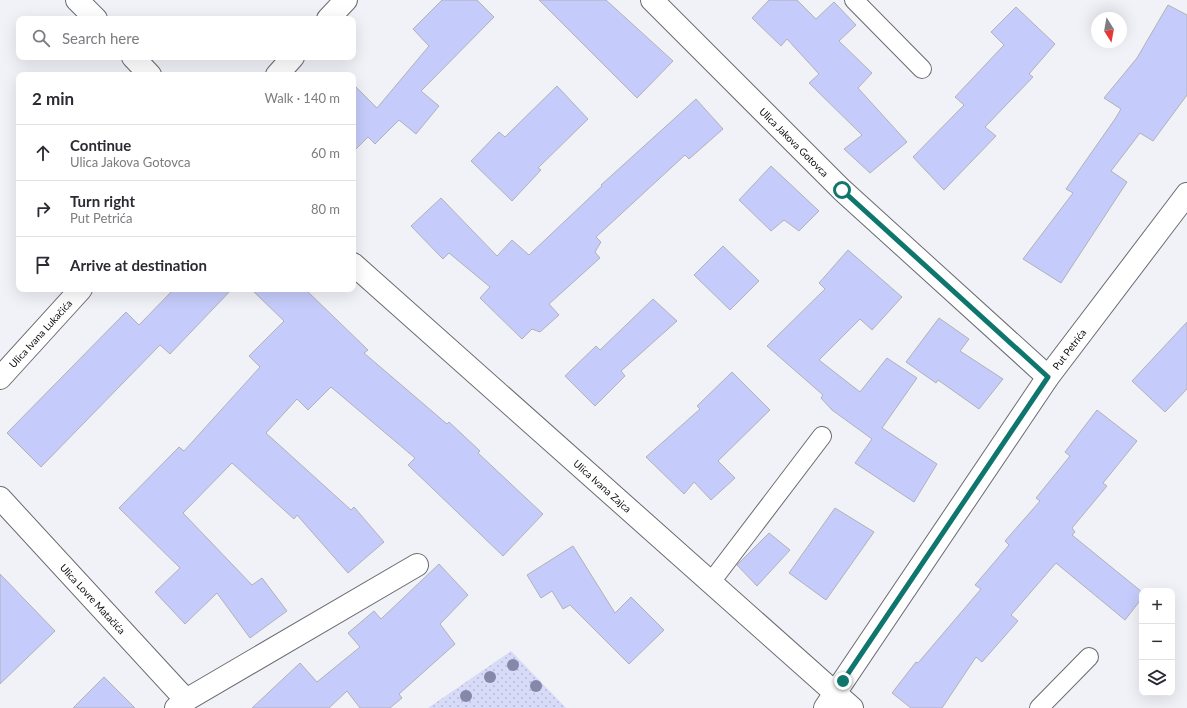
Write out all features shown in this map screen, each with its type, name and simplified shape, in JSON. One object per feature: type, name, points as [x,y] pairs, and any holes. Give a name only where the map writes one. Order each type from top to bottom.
[{"type":"street","points":[[77,0],[93,16]]},
{"type":"street","points":[[331,16],[346,0]]},
{"type":"street","name":"Ulica Jakova Gotovca","points":[[652,0],[842,190],[1048,377]]},
{"type":"street","points":[[136,60],[147,72]]},
{"type":"street","points":[[280,72],[290,60]]},
{"type":"street","name":"Put Petrića","points":[[830,700],[1048,377],[1187,194]]},
{"type":"street","name":"Ulica Ivana Zajca","points":[[356,267],[711,582],[830,700],[852,708]]},
{"type":"street","name":"Ulica Ivana Lukačića","points":[[0,378],[78,292]]},
{"type":"street","name":"Ulica Lovre Matačića","points":[[0,498],[181,704],[417,565]]},
{"type":"lane","points":[[854,0],[922,69]]},
{"type":"lane","points":[[711,582],[822,436]]},
{"type":"lane","points":[[1039,708],[1089,657]]},
{"type":"shaded area","points":[[511,651],[566,708],[428,708]]},
{"type":"building","points":[[442,0],[477,0],[494,17],[421,91],[439,106],[416,134],[399,120],[375,144],[368,137],[356,149],[356,87],[377,108],[429,46],[413,29]]},
{"type":"building","points":[[539,0],[606,0],[673,61],[637,98]]},
{"type":"building","points":[[769,0],[797,0],[816,19],[834,2],[856,25],[839,41],[872,73],[858,88],[907,142],[870,173],[844,149],[862,135],[809,83],[819,74],[787,39],[781,46],[752,18]]},
{"type":"building","points":[[1168,5],[1187,15],[1187,95],[1153,141],[1140,133],[1111,171],[1127,182],[1061,283],[1023,259],[1073,193],[1066,189],[1121,109],[1104,98],[1137,58]]},
{"type":"building","points":[[1016,7],[1055,44],[1029,74],[1033,77],[985,127],[996,136],[944,190],[913,157],[964,105],[955,97],[1004,45],[991,32]]},
{"type":"building","points":[[557,86],[588,119],[538,168],[541,170],[512,201],[471,161],[499,132],[505,137]]},
{"type":"building","points":[[696,99],[723,129],[689,159],[685,155],[596,237],[601,242],[595,252],[600,258],[549,304],[559,315],[540,332],[532,329],[522,339],[480,298],[490,287],[449,253],[443,259],[411,226],[441,198],[497,256],[512,240],[529,255],[602,186],[601,185]]},
{"type":"building","points":[[771,166],[819,211],[799,231],[784,220],[771,231],[739,200]]},
{"type":"building","points":[[723,246],[759,281],[730,310],[694,275]]},
{"type":"building","points":[[848,250],[902,297],[872,330],[860,319],[819,360],[860,392],[887,358],[917,378],[882,428],[937,464],[914,502],[855,463],[872,439],[832,410],[821,398],[823,395],[767,346],[825,289],[819,283]]},
{"type":"building","points":[[171,292],[229,292],[170,354],[160,345],[41,467],[7,433],[126,312],[139,325]]},
{"type":"building","points":[[254,292],[308,292],[368,350],[364,353],[447,424],[449,422],[480,451],[478,453],[543,514],[503,556],[408,465],[415,458],[331,387],[308,410],[297,399],[266,433],[351,510],[354,507],[384,542],[348,573],[297,515],[294,519],[232,463],[183,513],[252,585],[262,578],[287,611],[250,638],[217,593],[185,624],[155,592],[180,568],[119,508],[179,447],[184,451],[260,367],[249,356],[284,321]]},
{"type":"building","points":[[653,299],[677,321],[621,371],[625,376],[595,406],[565,376],[596,346],[600,350]]},
{"type":"building","points":[[939,318],[969,339],[960,351],[1003,379],[979,409],[938,380],[936,383],[906,362]]},
{"type":"building","points":[[1187,322],[1187,389],[1165,412],[1132,381]]},
{"type":"building","points":[[732,372],[770,410],[718,461],[735,478],[711,500],[694,482],[684,494],[646,457],[700,409],[697,406]]},
{"type":"building","points":[[1097,410],[1137,441],[1103,483],[1107,486],[1072,528],[1075,532],[1072,535],[1139,590],[1139,602],[1125,620],[1056,563],[1011,615],[1018,621],[982,662],[976,657],[942,708],[911,708],[892,693],[916,662],[918,663],[981,589],[975,585],[1009,545],[1005,541],[1040,501],[1036,498],[1070,456],[1065,452]]},
{"type":"building","points":[[835,508],[874,532],[826,600],[789,573]]},
{"type":"building","points":[[769,533],[790,550],[757,586],[737,565]]},
{"type":"building","points":[[573,546],[615,613],[631,597],[664,630],[629,664],[570,605],[563,609],[552,591],[541,598],[527,575]]},
{"type":"building","points":[[439,564],[468,595],[440,624],[455,644],[399,694],[402,698],[390,708],[360,708],[347,691],[329,708],[252,708],[300,663],[317,682],[360,647],[348,633],[374,611],[381,619]]},
{"type":"building","points":[[0,574],[55,631],[0,684]]},
{"type":"building","points":[[104,677],[135,708],[73,708]]},
{"type":"route","points":[[842,190],[1048,377],[843,681]]}]
